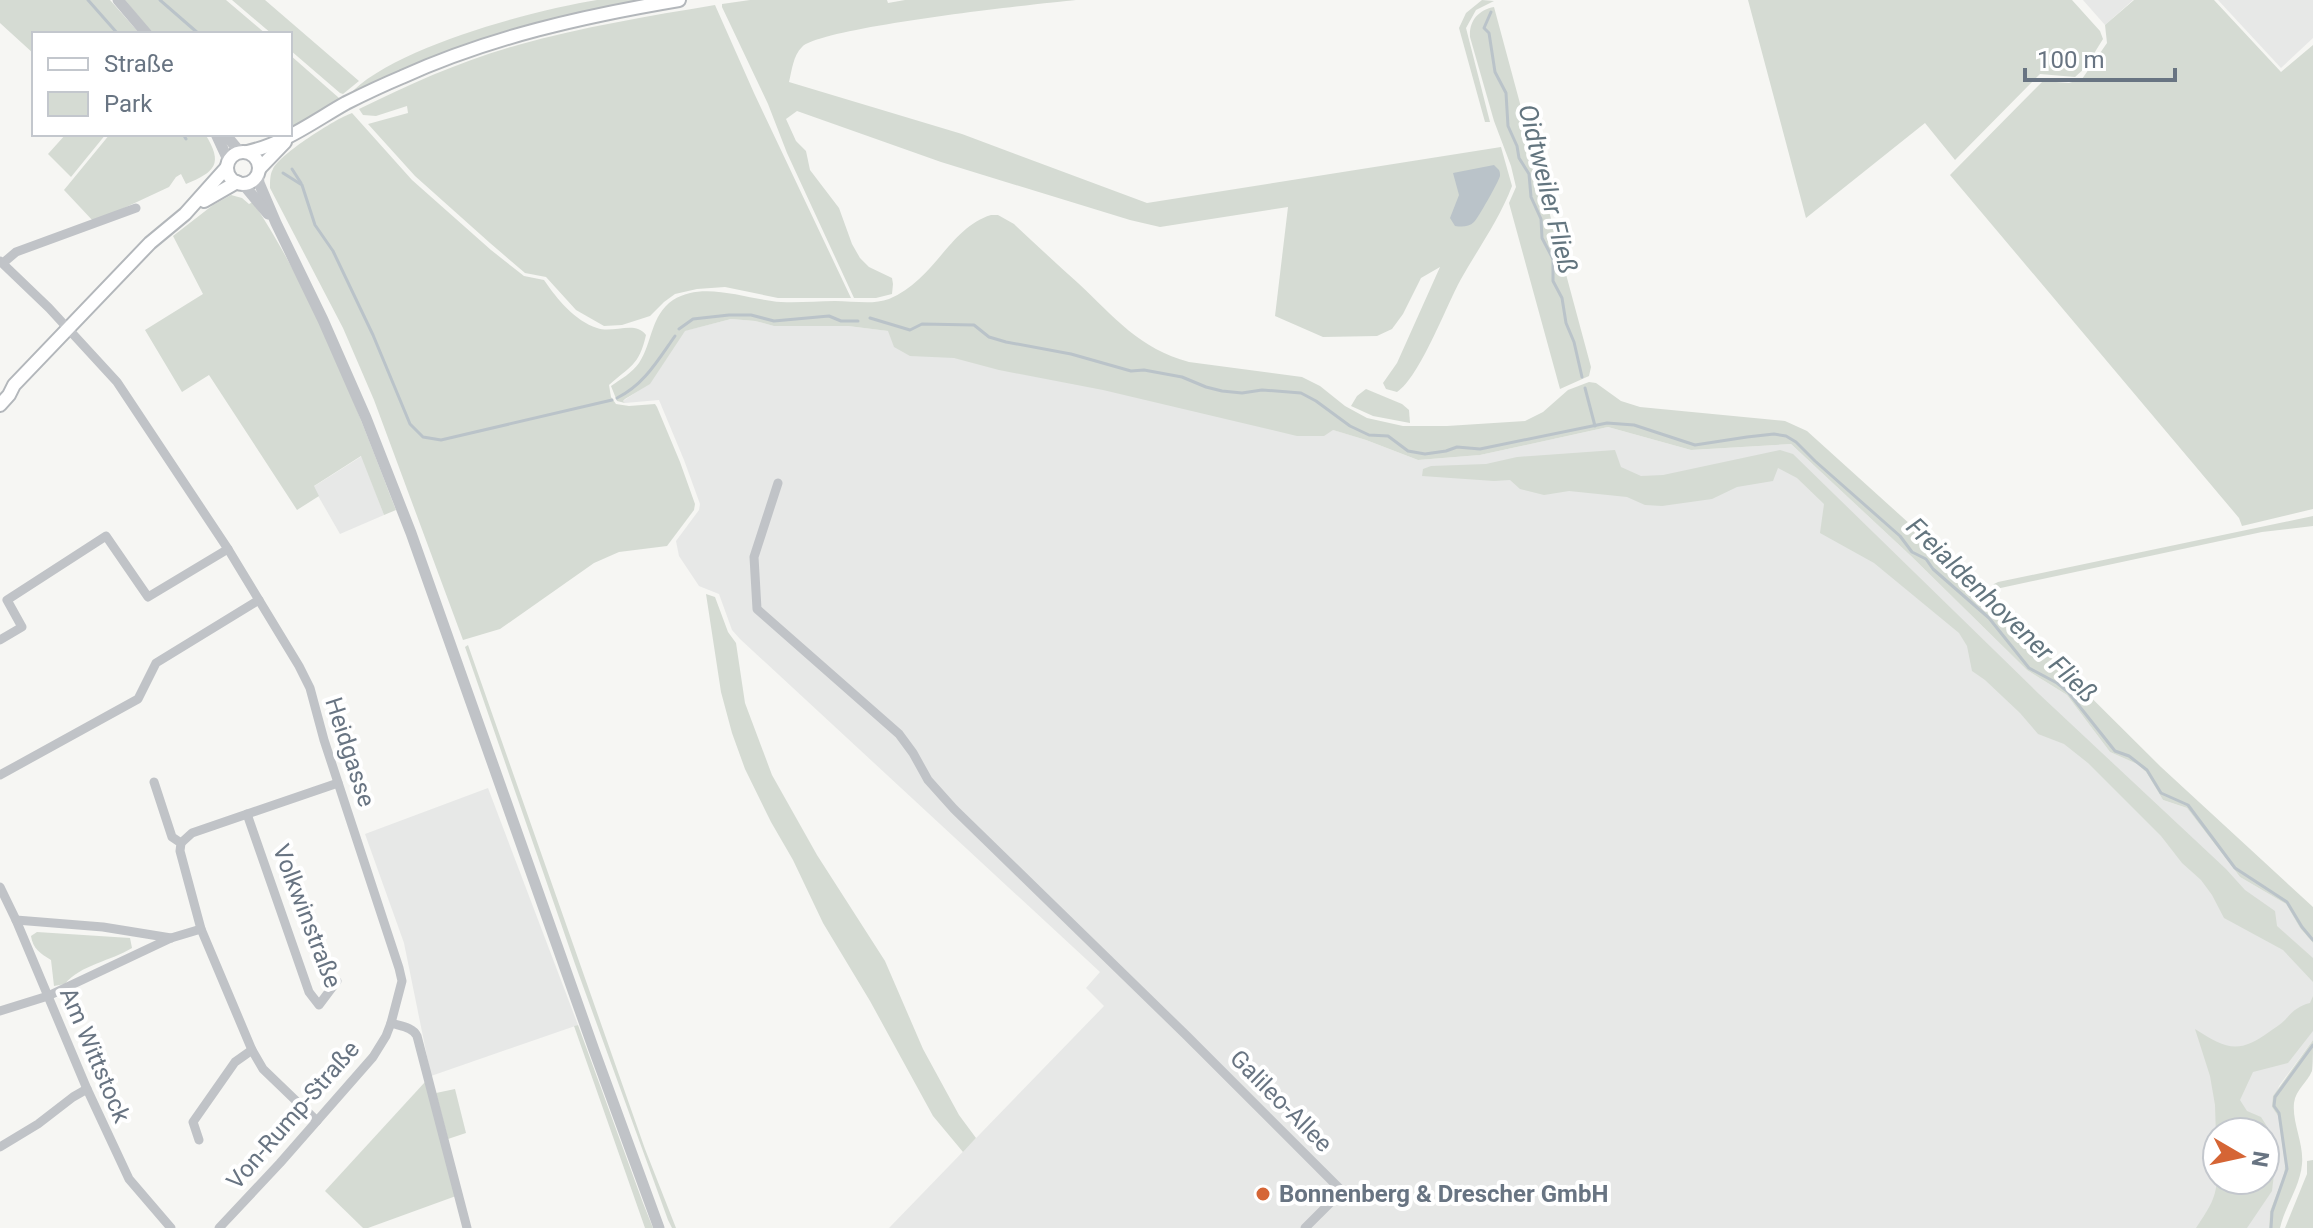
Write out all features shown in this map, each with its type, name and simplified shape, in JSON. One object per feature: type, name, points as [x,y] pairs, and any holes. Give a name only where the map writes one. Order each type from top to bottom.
[{"type":"main road","points":[[292,135],[347,103],[462,52],[546,27],[617,10],[679,0]]},
{"type":"main road","points":[[0,394],[14,385],[150,243],[185,214],[232,156],[291,136]]},
{"type":"main road","points":[[185,214],[240,183],[250,182],[291,136]]},
{"type":"main road","points":[[244,152],[256,159],[258,172]]},
{"type":"main road","points":[[228,164],[231,177],[240,183]]},
{"type":"main road","points":[[0,405],[14,385]]},
{"type":"street","points":[[118,0],[145,32]]},
{"type":"street","points":[[217,136],[228,164]]},
{"type":"street","points":[[227,136],[244,152]]},
{"type":"street","points":[[258,172],[259,183],[276,223],[366,418],[411,533],[659,1228]]},
{"type":"street","points":[[240,183],[276,223]]},
{"type":"street","points":[[2,262],[16,252],[136,208]]},
{"type":"street","name":"Heidgasse","points":[[2,262],[69,329],[131,401],[228,549],[299,666],[310,688],[324,740],[397,959],[402,981],[391,1023]]},
{"type":"street","name":"Galileo-Allee","points":[[778,483],[754,557],[757,609],[899,734],[928,780],[954,809],[1342,1191],[1305,1228]]},
{"type":"street","points":[[7,600],[106,536],[148,597],[228,549]]},
{"type":"street","points":[[0,591],[28,636]]},
{"type":"street","points":[[0,775],[138,699],[156,663],[259,600]]},
{"type":"street","points":[[0,640],[22,627]]},
{"type":"street","points":[[154,782],[172,837],[181,843]]},
{"type":"street","points":[[317,1121],[263,1069],[252,1050],[201,929],[180,851],[181,843],[192,833],[338,783]]},
{"type":"street","name":"Volkwinstraße","points":[[247,814],[309,992],[319,1005],[337,981]]},
{"type":"street","name":"Am Wittstock","points":[[0,888],[129,1179],[171,1228]]},
{"type":"street","points":[[16,920],[103,927],[171,938]]},
{"type":"street","points":[[0,1011],[48,996],[171,938],[201,929]]},
{"type":"street","points":[[391,1023],[409,1028],[417,1036],[467,1228]]},
{"type":"street","name":"Von-Rump-Straße","points":[[219,1228],[373,1057],[391,1023]]},
{"type":"street","points":[[199,1140],[193,1122],[235,1062],[252,1050]]},
{"type":"street","points":[[0,1147],[87,1089]]},
{"type":"shaded area","points":[[2083,0],[2133,0],[2105,25]]},
{"type":"shaded area","points":[[2218,0],[2313,0],[2313,38],[2281,68]]},
{"type":"shaded area","points":[[1494,165],[1500,176],[1479,215],[1470,225],[1455,226],[1450,218],[1459,195],[1453,173]]},
{"type":"shaded area","points":[[731,319],[775,326],[848,326],[905,333],[1216,394],[1366,440],[1418,460],[1480,455],[1608,427],[1691,450],[1791,444],[2027,670],[2067,695],[2110,752],[2137,764],[2146,772],[2163,800],[2187,808],[2240,877],[2286,904],[2313,943],[2313,1040],[2279,1086],[2272,1107],[2278,1116],[2201,1116],[2201,1196],[2276,1196],[2270,1211],[2269,1228],[889,1228],[1104,1006],[1086,988],[1100,972],[732,630],[719,594],[699,586],[679,556],[676,541],[699,510],[700,504],[659,400],[623,401],[650,383],[684,331]]},
{"type":"shaded area","points":[[362,456],[384,515],[340,534],[313,487]]},
{"type":"shaded area","points":[[488,788],[578,1025],[431,1076],[404,943],[365,834]]},
{"type":"shaded area","points":[[2281,1137],[2285,1165],[2281,1182]]},
{"type":"green space","points":[[0,0],[110,0],[138,32],[32,32],[32,52],[0,23]]},
{"type":"green space","points":[[125,0],[226,0],[264,32],[151,32]]},
{"type":"green space","points":[[232,0],[265,0],[359,81],[343,94],[340,93],[292,52],[292,32],[270,32]]},
{"type":"green space","points":[[597,0],[646,0],[569,16],[494,37],[420,63],[348,96],[396,62],[429,47],[537,12]]},
{"type":"green space","points":[[750,0],[887,0],[888,3],[905,0],[1076,0],[887,24],[818,39],[799,51],[789,82],[962,134],[1147,203],[1501,147],[1512,186],[1415,372],[1397,392],[1386,389],[1383,383],[1397,363],[1440,267],[1421,278],[1392,329],[1377,336],[1323,337],[1275,316],[1288,207],[1160,227],[941,162],[797,111],[786,119],[796,141],[806,151],[810,170],[839,208],[852,244],[869,267],[892,278],[892,294],[854,298],[722,7],[722,4]]},
{"type":"green space","points":[[1482,0],[1494,1],[1476,10],[1466,28],[1490,122],[1485,122],[1459,28],[1466,13]]},
{"type":"green space","points":[[1748,0],[2072,0],[2100,31],[2103,39],[2085,68],[2075,77],[2040,74],[1955,160],[1925,123],[1806,218]]},
{"type":"green space","points":[[2134,0],[2214,0],[2281,72],[2313,45],[2313,509],[2242,526],[2239,518],[1950,175],[2043,81],[2069,83],[2082,79],[2107,43],[2105,25]]},
{"type":"green space","points":[[715,5],[851,298],[778,298],[725,287],[697,289],[675,294],[650,316],[622,325],[604,326],[576,310],[546,277],[525,273],[415,176],[368,124],[408,113],[407,106],[376,116],[363,115],[359,109],[437,73],[518,45],[591,27]]},
{"type":"green space","points":[[1494,7],[1591,367],[1589,376],[1560,389],[1509,203],[1516,187],[1511,166],[1494,121],[1470,37],[1476,17]]},
{"type":"green space","points":[[292,57],[339,98],[337,103],[292,128]]},
{"type":"green space","points":[[352,113],[412,180],[524,276],[544,280],[574,315],[597,328],[636,328],[646,335],[637,359],[609,385],[611,397],[616,404],[655,404],[695,504],[694,510],[667,546],[619,552],[594,563],[500,629],[463,640],[374,400],[343,328],[270,188],[272,171],[286,155],[321,129]]},
{"type":"green space","points":[[64,136],[104,136],[71,177],[48,154]]},
{"type":"green space","points":[[108,136],[206,136],[214,153],[214,166],[204,175],[186,184],[181,174],[169,187],[94,222],[64,190]]},
{"type":"green space","points":[[231,195],[249,204],[253,202],[296,276],[333,352],[396,510],[384,515],[361,456],[314,486],[319,496],[297,510],[209,375],[182,392],[145,330],[203,294],[173,236]]},
{"type":"green space","points":[[991,215],[998,215],[1014,224],[1116,320],[1156,349],[1189,362],[1302,377],[1367,418],[1403,426],[1525,421],[1543,412],[1568,390],[1589,382],[1596,383],[1621,401],[1640,407],[1785,421],[1807,431],[1984,591],[2161,767],[2313,907],[2313,943],[2286,904],[2240,877],[2187,808],[2163,800],[2146,772],[2137,764],[2110,752],[2067,695],[2027,670],[1791,444],[1691,450],[1608,427],[1480,455],[1418,460],[1333,430],[1324,436],[1297,436],[954,358],[910,356],[894,347],[888,331],[848,326],[774,326],[731,319],[685,331],[650,384],[625,399],[625,403],[617,401],[611,386],[639,363],[660,314],[673,300],[685,294],[712,291],[781,302],[883,301],[918,280],[964,231]]},
{"type":"green space","points":[[1366,389],[1402,404],[1409,410],[1410,423],[1373,416],[1351,406]]},
{"type":"green space","points":[[1615,450],[1621,467],[1641,476],[1663,475],[1780,450],[1793,454],[2245,890],[2275,911],[2277,926],[2313,958],[2313,982],[2283,950],[2224,918],[2201,880],[2088,763],[2064,744],[2038,734],[2020,713],[1972,671],[1967,646],[1959,633],[1874,563],[1820,533],[1824,504],[1797,478],[1778,468],[1773,481],[1737,487],[1712,499],[1662,506],[1645,505],[1627,497],[1569,491],[1544,495],[1520,489],[1510,480],[1422,476],[1423,469],[1431,466],[1486,464],[1517,457]]},
{"type":"green space","points":[[2313,516],[2313,526],[2262,532],[1996,589],[1995,596],[1991,590],[1998,582]]},
{"type":"green space","points":[[706,594],[715,597],[728,632],[736,643],[745,703],[772,775],[817,855],[885,961],[923,1049],[959,1115],[976,1138],[963,1152],[933,1116],[823,923],[745,769],[721,692]]},
{"type":"green space","points":[[468,645],[645,1149],[676,1228],[672,1228],[668,1220],[575,964],[465,647]]},
{"type":"green space","points":[[37,932],[130,938],[132,948],[79,972],[65,984],[54,986],[51,960],[33,944],[31,936]]},
{"type":"green space","points":[[2313,996],[2313,1031],[2288,1063],[2253,1072],[2240,1100],[2247,1111],[2259,1116],[2215,1116],[2210,1076],[2195,1029],[2223,1044],[2249,1044],[2279,1025],[2296,1009],[2310,1003]]},
{"type":"green space","points":[[578,1025],[653,1228],[645,1228],[574,1026]]},
{"type":"green space","points":[[2313,1040],[2312,1071],[2294,1103],[2302,1156],[2301,1172],[2280,1228],[2269,1228],[2270,1211],[2276,1196],[2281,1196],[2285,1165],[2281,1116],[2272,1107],[2273,1096]]},
{"type":"green space","points":[[425,1082],[456,1196],[363,1228],[325,1191]]},
{"type":"green space","points":[[455,1089],[466,1133],[448,1139],[436,1093]]},
{"type":"green space","points":[[2313,1160],[2313,1228],[2285,1228],[2307,1174],[2307,1161]]},
{"type":"green space","points":[[2214,1196],[2269,1196],[2247,1228],[2196,1228]]},
{"type":"waterway","points":[[88,0],[116,32]]},
{"type":"waterway","points":[[160,0],[197,32]]},
{"type":"waterway","name":"Oidtweiler Fließ","points":[[1491,12],[1484,28],[1489,33],[1495,72],[1506,93],[1508,126],[1519,158],[1529,174],[1531,197],[1541,219],[1542,238],[1553,259],[1553,281],[1562,298],[1582,377]]},
{"type":"waterway","points":[[292,169],[301,183]]},
{"type":"waterway","points":[[283,173],[302,185],[315,225],[333,251],[410,424],[423,437],[441,440],[612,400]]},
{"type":"waterway","points":[[679,329],[693,319],[729,315],[751,315],[774,321],[829,316],[841,321],[858,321]]},
{"type":"waterway","name":"Freialdenhovener Fließ","points":[[870,318],[910,330],[922,324],[974,325],[989,337],[1006,342],[1071,354],[1131,371],[1144,370],[1182,377],[1222,391],[1301,393],[1350,426],[1369,435],[1388,436],[1408,451],[1425,454],[1457,447],[1480,449],[1607,423],[1634,425],[1695,445],[1774,434],[1786,436],[1989,618],[2029,668],[2068,692],[2115,751],[2129,756],[2147,770],[2161,793],[2188,805],[2235,868],[2287,902],[2313,940]]},
{"type":"waterway","points":[[617,398],[643,379],[675,336]]},
{"type":"waterway","name":"Oidtweiler Fließ","points":[[1585,388],[1595,426]]},
{"type":"waterway","name":"Freialdenhovener Fließ","points":[[2271,1228],[2272,1212],[2287,1169],[2279,1113],[2274,1106],[2275,1097],[2313,1045]]},
{"type":"place","name":"Bonnenberg & Drescher GmbH","points":[[1263,1194]]}]
